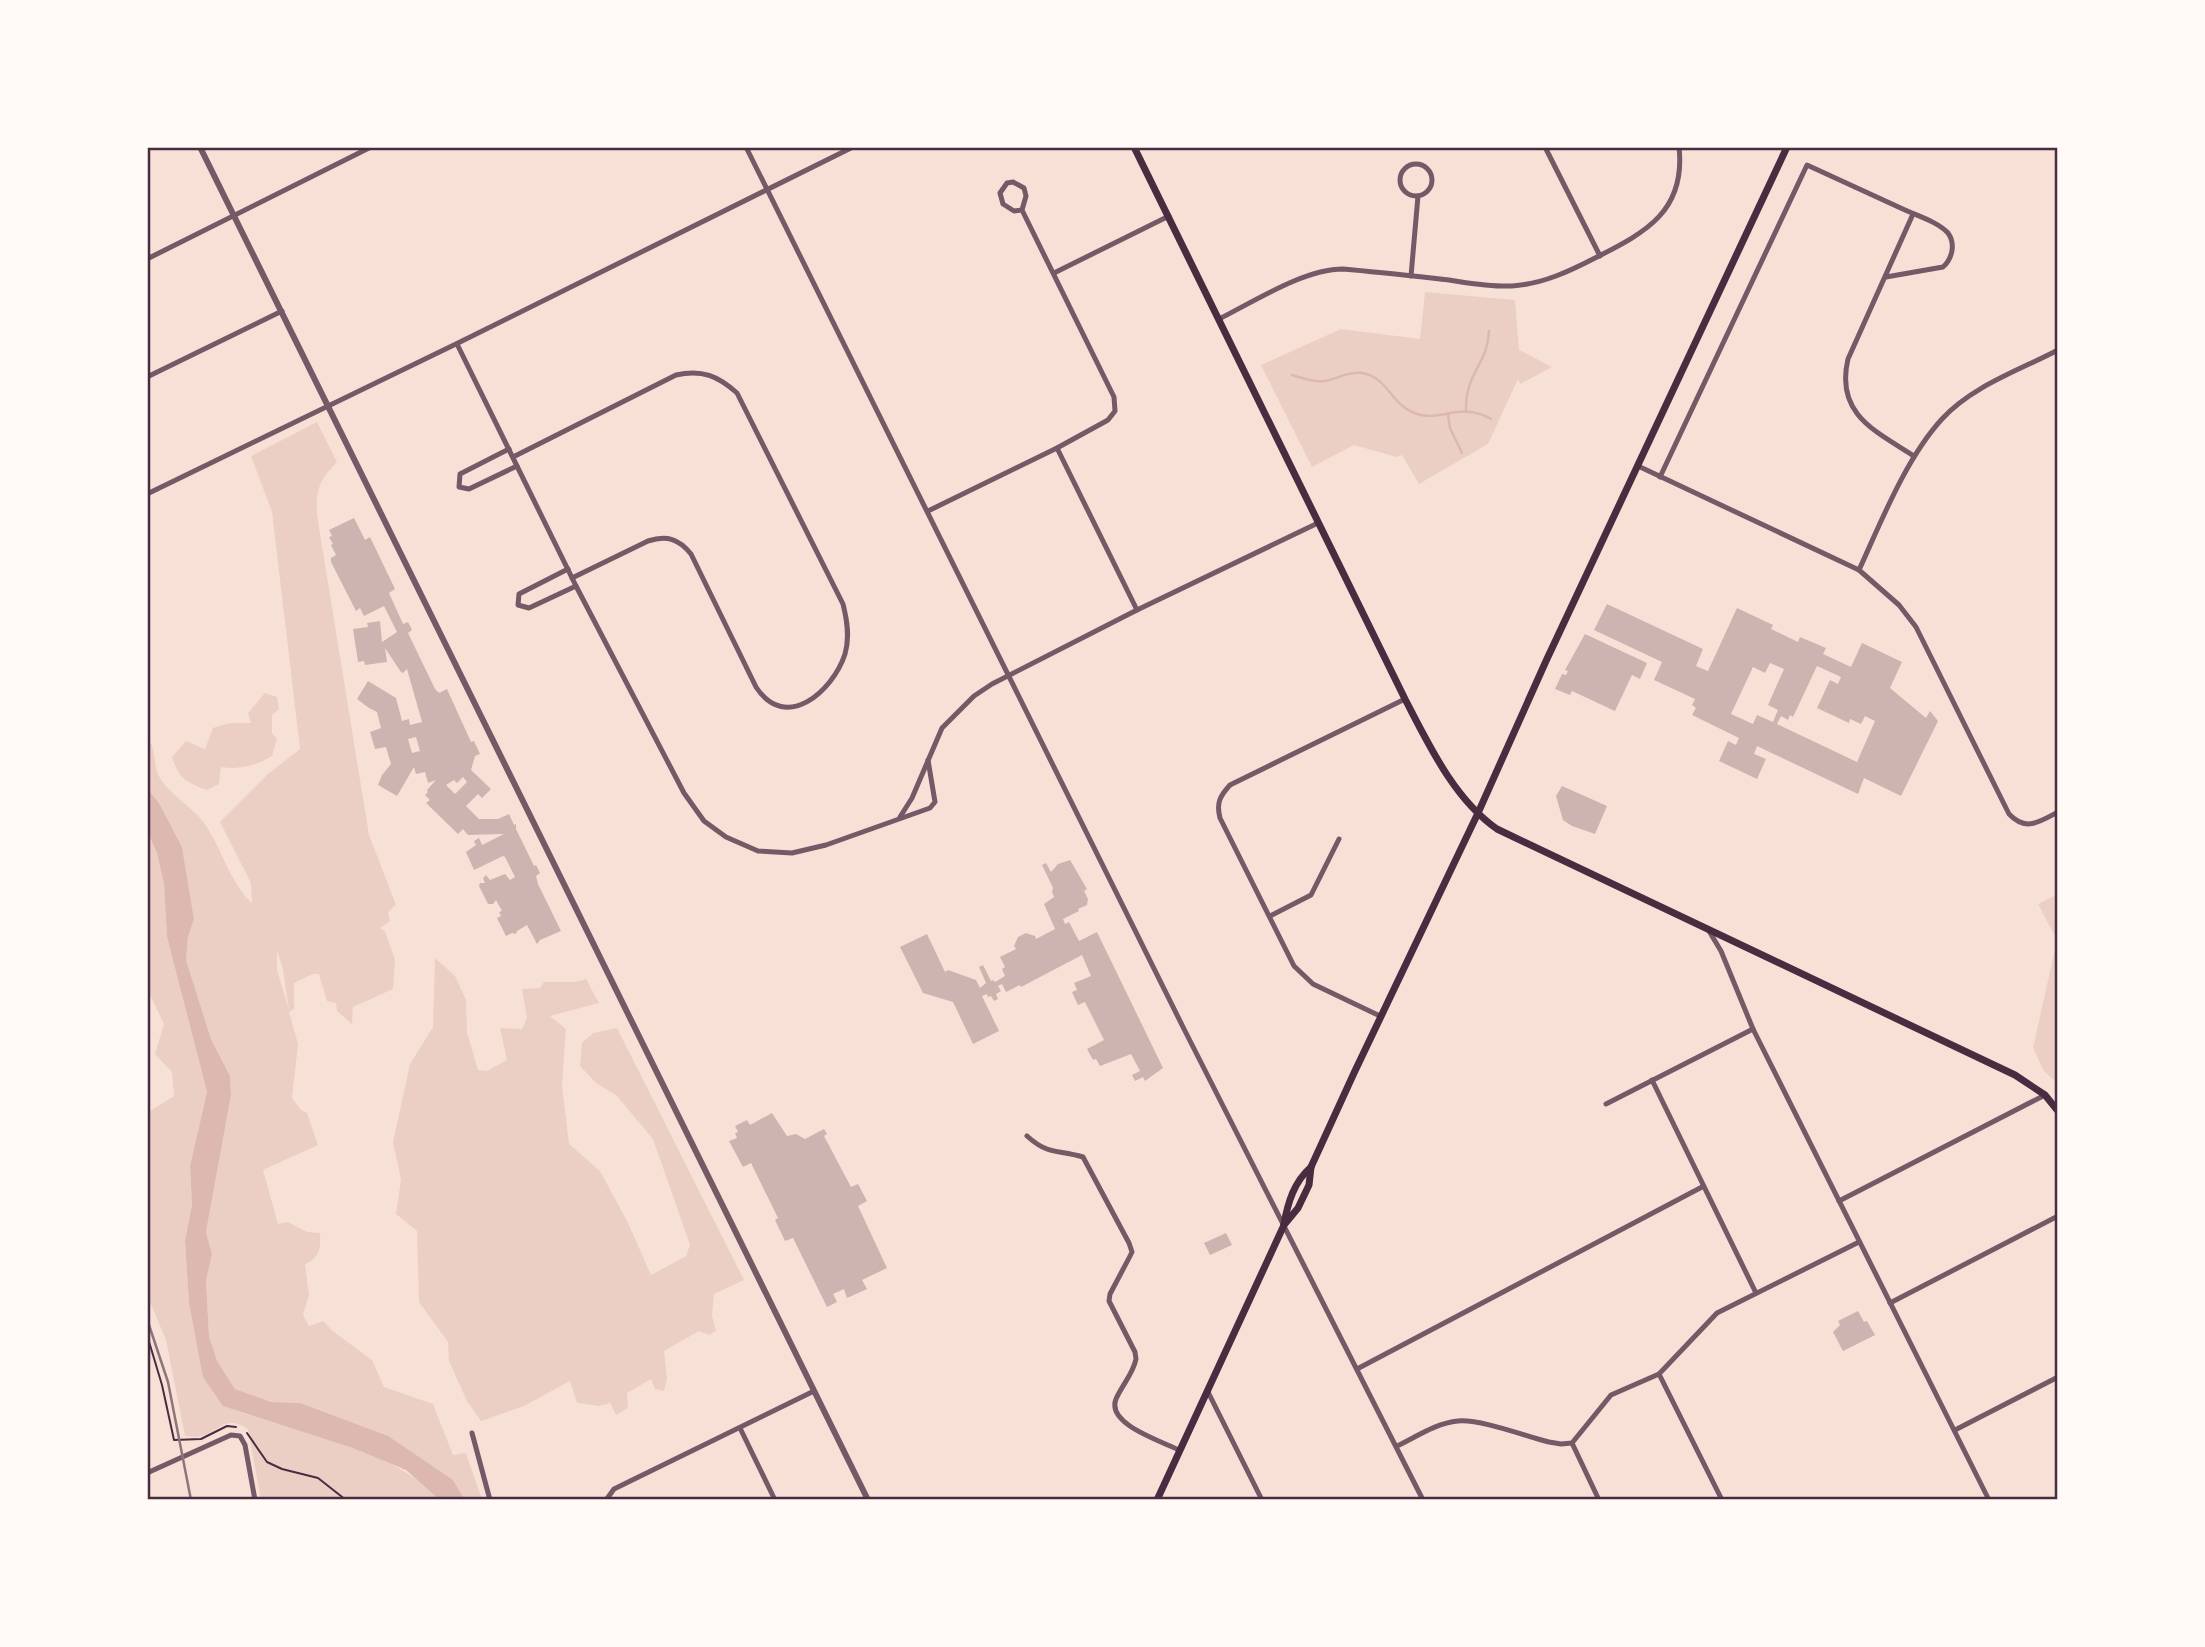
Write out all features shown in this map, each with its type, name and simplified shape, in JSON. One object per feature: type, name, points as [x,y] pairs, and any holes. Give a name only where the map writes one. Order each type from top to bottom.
[{"type":"main road","points":[[1134,147],[1405,699],[1440,764],[1478,813],[1497,830],[2015,1075],[2045,1095],[2058,1111]]},
{"type":"main road","points":[[1157,1500],[1284,1225],[1298,1208],[1309,1185],[1311,1167],[1380,1016],[1478,813],[1787,147]]},
{"type":"street","points":[[200,147],[868,1500]]},
{"type":"street","points":[[147,259],[371,147]]},
{"type":"street","points":[[746,147],[1184,1029],[1423,1500]]},
{"type":"street","points":[[147,494],[457,344],[853,147]]},
{"type":"street","points":[[1545,147],[1600,256]]},
{"type":"street","points":[[1219,319],[1308,274],[1326,269],[1499,286],[1535,284],[1569,272],[1642,234],[1665,209],[1676,183],[1679,147]]},
{"type":"street","points":[[1413,163],[1428,168],[1432,177],[1431,187],[1418,196],[1407,194],[1400,179],[1404,169],[1413,163]]},
{"type":"street","points":[[1660,477],[1807,165],[1913,214],[1948,234],[1952,242],[1950,258],[1943,267],[1935,271],[1886,277]]},
{"type":"street","points":[[928,511],[1057,448],[1108,420],[1115,411],[1114,397],[1022,210],[1026,196],[1024,188],[1013,182],[1007,183],[1000,193],[1003,204],[1014,211],[1022,210]]},
{"type":"street","points":[[1411,276],[1418,196]]},
{"type":"street","points":[[1913,214],[1845,370],[1847,393],[1856,413],[1865,424],[1914,456]]},
{"type":"street","points":[[1054,273],[1169,216]]},
{"type":"street","points":[[147,377],[282,311]]},
{"type":"street","points":[[457,344],[576,586],[684,793],[704,821],[726,837],[758,851],[792,853],[826,845],[930,808],[935,802],[928,760]]},
{"type":"street","points":[[1859,570],[1914,456],[1943,418],[1976,392],[2058,350]]},
{"type":"street","points":[[513,457],[676,375],[692,371],[723,381],[737,393],[843,604],[848,627],[846,651],[838,670],[825,688],[806,702],[788,708],[777,706],[761,695],[756,687],[691,554],[682,544],[659,537],[572,578]]},
{"type":"street","points":[[1057,448],[1137,610]]},
{"type":"street","points":[[509,449],[460,474],[459,487],[469,489],[517,466]]},
{"type":"street","points":[[1638,466],[1859,570],[1899,604],[1916,627],[2009,814],[2017,823],[2027,824],[2038,822],[2058,812]]},
{"type":"street","points":[[900,817],[912,798],[942,728],[974,696],[1137,610],[1318,523]]},
{"type":"street","points":[[568,569],[519,594],[518,605],[529,608],[576,586]]},
{"type":"street","points":[[1380,1016],[1306,979],[1294,966],[1217,808],[1220,797],[1230,785],[1240,779],[1405,699]]},
{"type":"street","points":[[1270,916],[1311,895],[1339,839]]},
{"type":"street","points":[[1709,930],[1721,951],[1753,1028],[1989,1500]]},
{"type":"street","points":[[1606,1104],[1753,1028]]},
{"type":"street","points":[[1651,1080],[1756,1293]]},
{"type":"street","points":[[1839,1201],[2045,1095]]},
{"type":"street","points":[[1027,1136],[1050,1152],[1083,1157],[1129,1243],[1132,1252],[1110,1294],[1110,1301],[1136,1359],[1115,1401],[1116,1414],[1123,1423],[1179,1450]]},
{"type":"street","points":[[1357,1368],[1702,1187]]},
{"type":"street","points":[[1890,1303],[2058,1216]]},
{"type":"street","points":[[1572,1443],[1611,1395],[1659,1374],[1717,1313],[1859,1242]]},
{"type":"street","points":[[1659,1374],[1722,1500]]},
{"type":"street","points":[[1955,1430],[2058,1377]]},
{"type":"street","points":[[1207,1388],[1262,1500]]},
{"type":"street","points":[[606,1500],[614,1489],[814,1391]]},
{"type":"street","points":[[1397,1446],[1436,1426],[1458,1421],[1479,1423],[1549,1442],[1572,1443]]},
{"type":"street","points":[[740,1428],[775,1500]]},
{"type":"street","points":[[472,1433],[490,1500]]},
{"type":"street","points":[[147,1473],[231,1435],[242,1434],[255,1500]]},
{"type":"street","points":[[1572,1443],[1599,1500]]},
{"type":"path","points":[[147,1335],[174,1440],[201,1439],[227,1426],[239,1428]]},
{"type":"path","points":[[242,1434],[253,1443],[267,1462],[282,1469],[318,1478],[346,1500]]},
{"type":"shaded area","points":[[1425,292],[1515,300],[1519,350],[1552,367],[1520,384],[1518,379],[1488,444],[1419,484],[1402,455],[1397,457],[1354,445],[1312,467],[1261,365],[1341,329],[1420,339]]},
{"type":"shaded area","points":[[317,422],[337,462],[320,486],[317,515],[369,835],[396,905],[388,912],[390,921],[380,928],[385,931],[395,960],[393,989],[353,1007],[352,1024],[337,1011],[336,1003],[327,1001],[319,974],[294,983],[294,1009],[289,1012],[298,1044],[292,1098],[301,1110],[307,1113],[318,1145],[263,1170],[278,1224],[288,1222],[307,1232],[320,1233],[318,1252],[314,1259],[305,1264],[309,1295],[303,1315],[309,1326],[323,1321],[372,1360],[384,1387],[433,1404],[453,1455],[466,1453],[482,1500],[465,1500],[453,1480],[300,1403],[271,1402],[235,1389],[217,1361],[209,1336],[206,1281],[212,1254],[206,1232],[231,1095],[230,1076],[211,1039],[186,960],[188,937],[194,919],[182,847],[159,803],[147,788],[147,738],[153,747],[160,778],[205,824],[232,876],[252,903],[251,883],[220,822],[268,774],[300,749],[272,512],[251,456]],"holes":[[[277,950],[283,969],[289,1010],[277,970]]]},
{"type":"shaded area","points":[[265,693],[277,697],[279,709],[272,715],[272,733],[277,739],[272,756],[248,766],[221,767],[219,784],[207,790],[184,779],[172,757],[186,741],[205,749],[213,728],[230,723],[251,723],[248,713]]},
{"type":"shaded area","points":[[147,788],[159,803],[182,847],[194,919],[188,937],[186,960],[211,1039],[230,1076],[231,1095],[206,1232],[212,1254],[206,1281],[209,1336],[217,1361],[235,1389],[271,1402],[300,1403],[388,1436],[453,1480],[465,1500],[440,1500],[406,1470],[353,1448],[223,1406],[203,1377],[189,1303],[185,1241],[192,1205],[190,1166],[207,1092],[167,937],[164,884],[157,853],[147,831]]},
{"type":"shaded area","points":[[147,831],[157,853],[164,884],[167,937],[207,1092],[190,1166],[192,1205],[185,1241],[189,1303],[237,1411],[317,1435],[373,1456],[399,1468],[440,1500],[261,1500],[248,1429],[233,1423],[197,1437],[185,1436],[166,1340],[147,1295],[147,1113],[174,1096],[172,1072],[155,1054],[164,1024],[147,989]]},
{"type":"shaded area","points":[[2058,894],[2058,1084],[2044,1071],[2033,1048],[2057,940],[2038,904]]},
{"type":"shaded area","points":[[435,958],[455,976],[466,1000],[467,1032],[478,1070],[487,1071],[507,1060],[500,1028],[522,1029],[527,1018],[522,989],[540,988],[544,982],[575,982],[586,979],[599,1003],[550,1016],[566,1029],[562,1085],[569,1144],[600,1171],[628,1223],[651,1275],[686,1256],[690,1245],[653,1139],[616,1095],[596,1083],[580,1066],[582,1043],[593,1033],[617,1028],[744,1280],[714,1294],[712,1316],[716,1331],[709,1335],[699,1331],[664,1351],[667,1379],[664,1391],[655,1389],[651,1379],[627,1393],[628,1408],[616,1415],[610,1403],[599,1406],[577,1403],[570,1381],[524,1406],[481,1421],[467,1401],[449,1361],[448,1342],[419,1302],[417,1231],[396,1214],[401,1180],[393,1142],[410,1064],[433,1027]]},
{"type":"building","points":[[354,518],[365,540],[370,537],[395,589],[389,593],[403,624],[408,622],[412,630],[408,633],[435,689],[439,693],[447,689],[471,742],[474,741],[480,754],[475,756],[471,770],[491,789],[482,798],[478,794],[466,806],[479,819],[498,819],[509,814],[514,825],[516,824],[534,866],[536,865],[540,873],[536,876],[538,884],[561,931],[537,944],[527,925],[516,934],[506,936],[497,918],[502,911],[496,900],[493,904],[488,904],[479,886],[480,883],[485,883],[483,878],[486,875],[490,880],[505,874],[510,880],[515,877],[505,857],[474,870],[466,852],[476,845],[474,841],[479,838],[482,845],[504,834],[468,835],[463,829],[458,834],[426,803],[430,800],[425,795],[427,790],[436,780],[428,783],[425,772],[416,774],[414,767],[397,796],[378,785],[391,764],[386,747],[375,749],[370,732],[381,728],[377,712],[357,699],[368,681],[396,698],[402,721],[409,719],[410,725],[422,722],[407,669],[401,672],[385,648],[387,662],[365,665],[364,661],[358,662],[353,629],[368,627],[367,623],[380,621],[382,642],[397,632],[384,606],[364,616],[360,608],[356,611],[331,562],[331,558],[336,555],[331,545],[333,544],[329,537],[332,536],[329,530]],"holes":[[[416,737],[420,751],[412,753],[408,739]],[[463,777],[467,782],[455,794],[446,785],[454,780],[457,783]]]},
{"type":"building","points":[[1607,604],[1703,649],[1696,666],[1708,671],[1737,608],[1773,625],[1771,629],[1798,642],[1800,637],[1826,648],[1823,654],[1851,667],[1862,643],[1902,662],[1890,688],[1926,718],[1930,711],[1938,721],[1901,796],[1864,778],[1858,794],[1757,746],[1754,754],[1766,759],[1757,779],[1719,761],[1728,741],[1736,745],[1739,738],[1692,715],[1696,708],[1692,705],[1695,699],[1654,680],[1662,662],[1594,630]],"holes":[[[1770,663],[1784,669],[1768,705],[1778,710],[1773,722],[1757,715],[1753,724],[1731,714],[1753,667],[1765,673]],[[1817,666],[1841,677],[1838,684],[1830,680],[1817,708],[1849,723],[1850,719],[1861,724],[1865,716],[1875,721],[1857,762],[1777,724],[1781,716],[1788,720],[1790,715],[1793,717]]]},
{"type":"building","points":[[1585,634],[1647,663],[1640,679],[1632,675],[1615,711],[1572,691],[1570,695],[1555,689],[1562,674],[1566,675],[1568,671],[1565,670]]},
{"type":"building","points":[[1562,786],[1607,806],[1595,834],[1563,820],[1556,796]]},
{"type":"building","points":[[1070,860],[1087,889],[1084,891],[1088,899],[1087,905],[1063,919],[1065,924],[1069,922],[1079,941],[1097,932],[1163,1068],[1145,1081],[1143,1077],[1135,1081],[1132,1075],[1140,1071],[1131,1054],[1100,1066],[1087,1049],[1104,1040],[1085,1002],[1078,1005],[1072,992],[1077,990],[1074,983],[1091,976],[1082,955],[1021,987],[1020,985],[1006,992],[1002,984],[998,986],[1001,991],[996,994],[998,999],[994,1001],[987,994],[982,996],[999,1031],[973,1044],[953,1002],[923,993],[900,947],[927,934],[945,972],[948,970],[976,980],[980,988],[986,983],[979,967],[983,965],[991,981],[995,982],[1005,976],[1002,969],[1005,967],[1000,957],[1016,949],[1014,946],[1018,937],[1026,933],[1036,939],[1055,929],[1044,904],[1054,897],[1053,888],[1042,865],[1046,863],[1051,872],[1058,864]]},
{"type":"building","points":[[772,1113],[787,1136],[796,1134],[805,1139],[824,1129],[827,1134],[824,1136],[851,1187],[858,1184],[867,1201],[858,1206],[887,1268],[862,1280],[867,1289],[847,1298],[844,1289],[833,1294],[837,1302],[827,1307],[793,1238],[785,1241],[775,1220],[778,1218],[751,1163],[743,1167],[729,1141],[737,1138],[735,1126],[747,1120],[750,1125]]},
{"type":"building","points":[[1226,1233],[1232,1245],[1210,1255],[1204,1243]]},
{"type":"building","points":[[1858,1311],[1875,1335],[1843,1351],[1833,1332],[1840,1325],[1838,1321]]},
{"type":"waterway","points":[[1466,410],[1469,387],[1485,352],[1489,331]]},
{"type":"waterway","points":[[1292,375],[1320,381],[1362,373],[1377,380],[1399,403],[1412,412],[1432,416],[1468,412],[1491,419]]},
{"type":"waterway","points":[[1448,414],[1450,428],[1462,453]]},
{"type":"railway","points":[[147,1319],[168,1382],[191,1500]]}]
